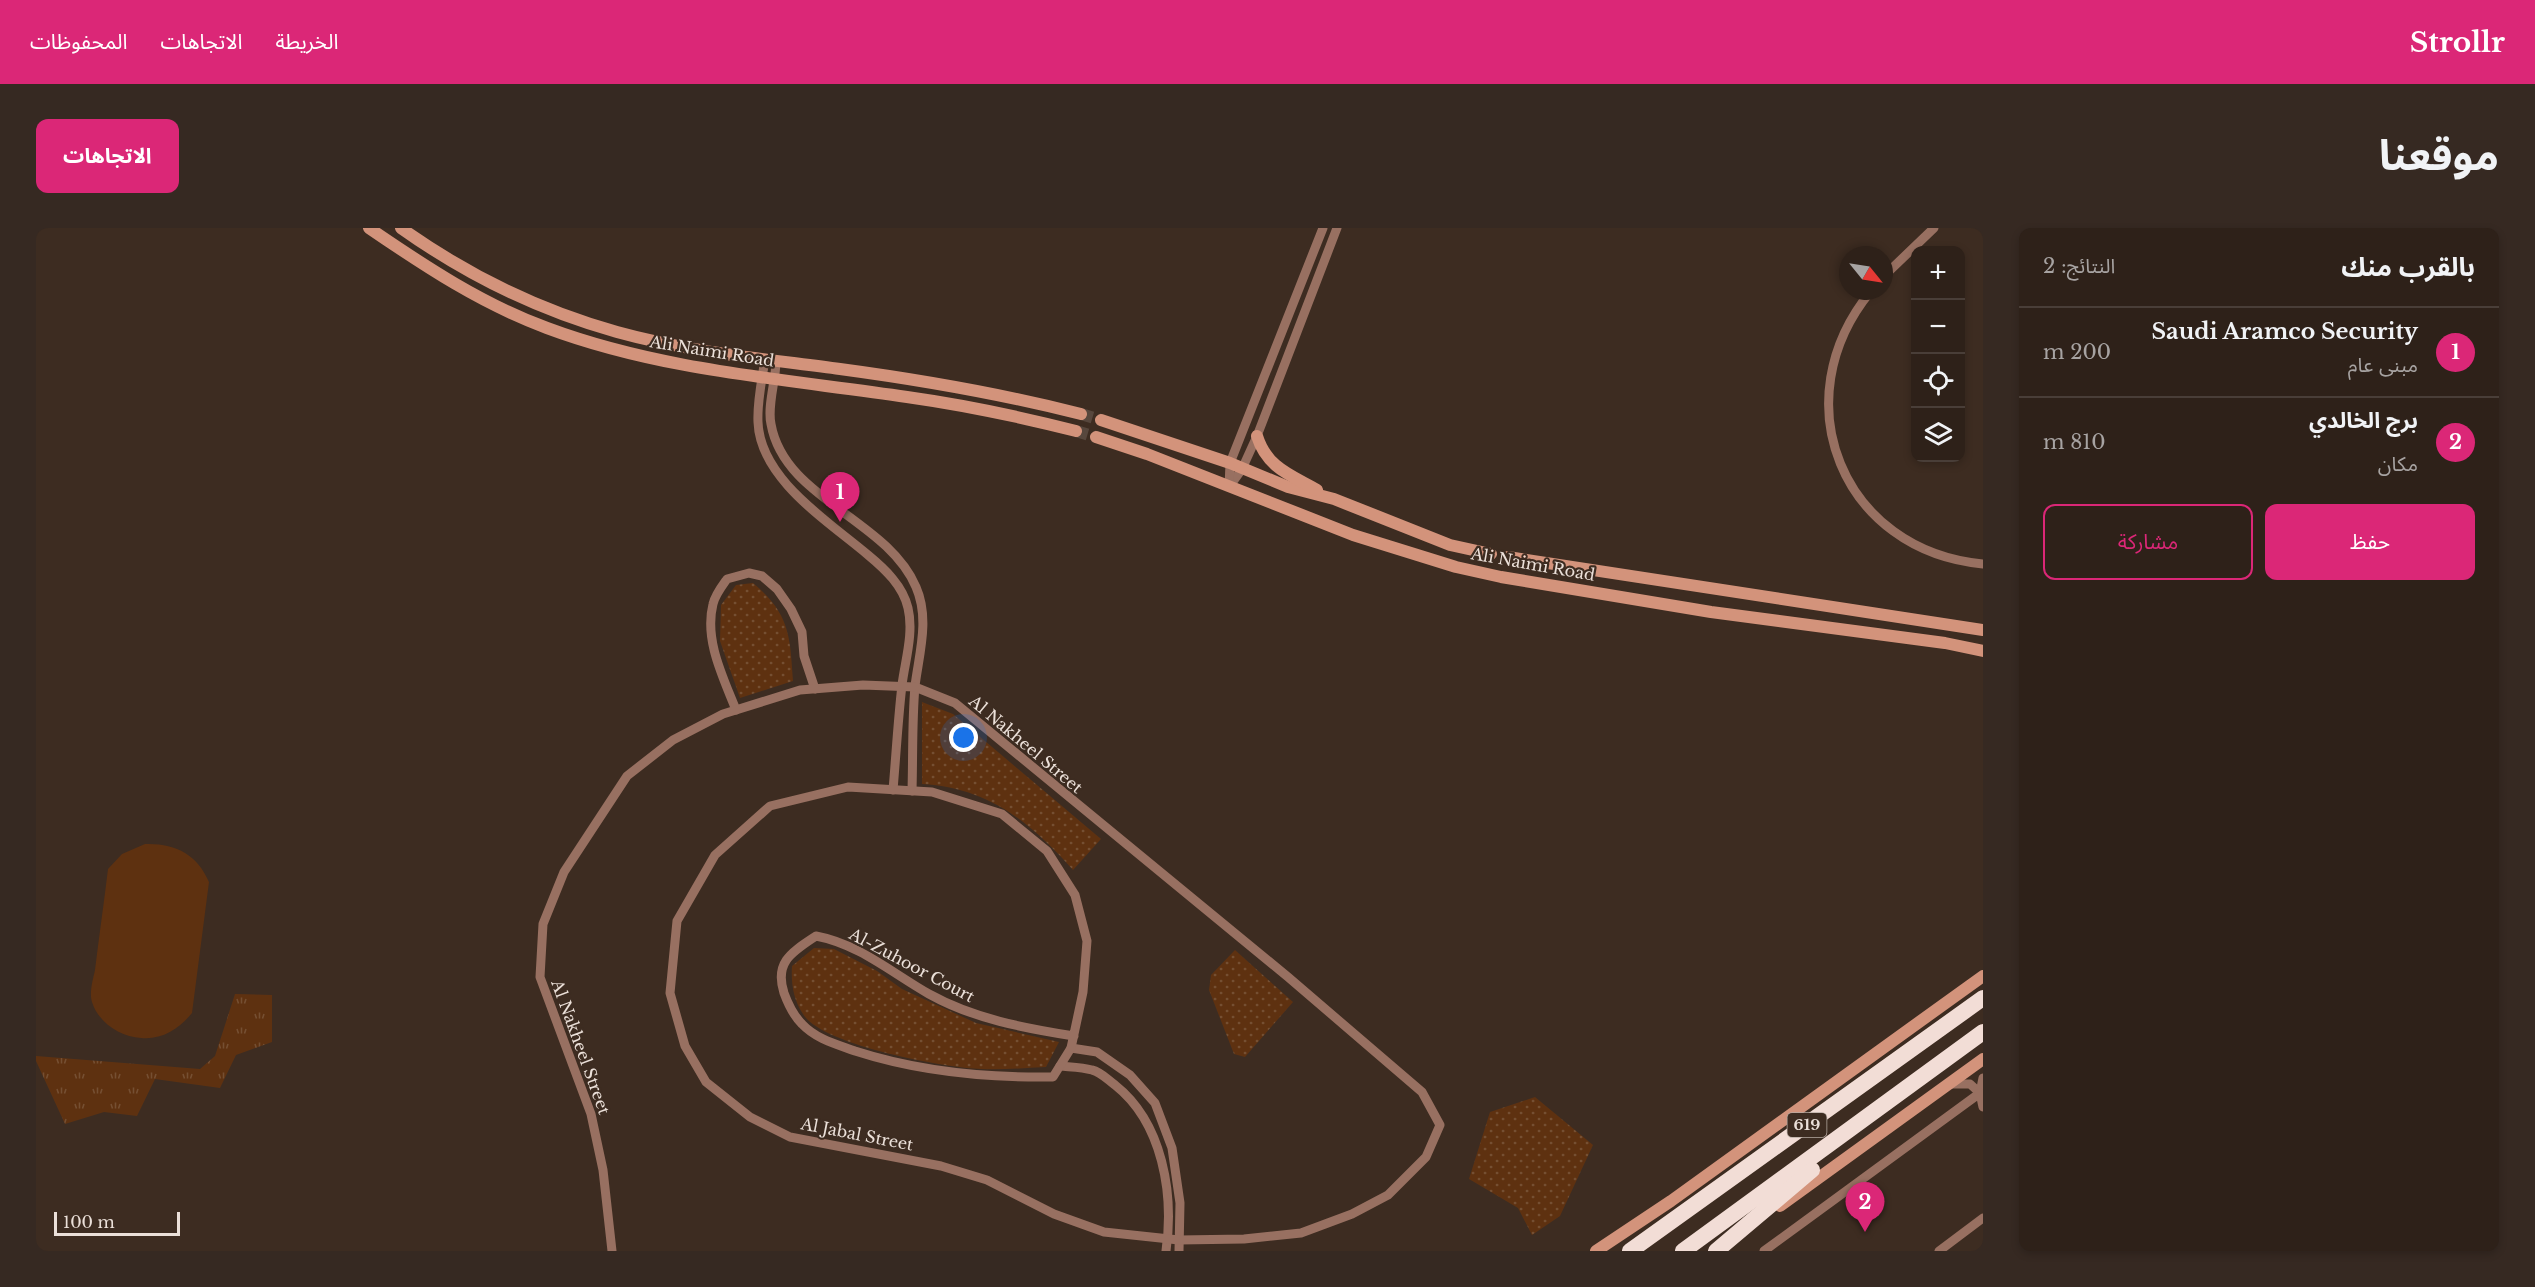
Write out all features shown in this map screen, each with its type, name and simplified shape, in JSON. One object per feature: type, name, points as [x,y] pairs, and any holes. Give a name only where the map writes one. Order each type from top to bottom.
[{"type":"highway","points":[[1918,1044],[1983,992]]},
{"type":"highway","name":"619","points":[[1630,1251],[1983,999]]},
{"type":"highway","name":"619","points":[[1683,1251],[1983,1032]]},
{"type":"highway","points":[[1717,1251],[1908,1088]]},
{"type":"main road","name":"Ali Naimi Road","points":[[369,228],[459,287],[492,305],[546,328],[638,356],[677,364],[944,402],[1076,431]]},
{"type":"main road","name":"Ali Naimi Road","points":[[401,228],[463,268],[549,310],[617,332],[660,343],[969,388],[1082,414]]},
{"type":"main road","points":[[1053,426],[1064,419],[1063,413],[1057,408]]},
{"type":"main road","name":"Ali Naimi Road","points":[[1101,420],[1288,486],[1334,499],[1450,545],[1491,554]]},
{"type":"main road","points":[[1109,441],[1104,436],[1104,431],[1107,426],[1114,424]]},
{"type":"main road","points":[[1257,436],[1265,455],[1279,469],[1334,499]]},
{"type":"main road","name":"Ali Naimi Road","points":[[1096,437],[1405,553],[1490,574],[1711,612],[1945,643],[1983,651]]},
{"type":"main road","name":"Ali Naimi Road","points":[[1508,557],[1983,630]]},
{"type":"main road","points":[[1596,1251],[1671,1201],[1983,976]]},
{"type":"main road","points":[[1717,1251],[1983,1059]]},
{"type":"street","points":[[1228,487],[1323,228]]},
{"type":"street","points":[[1236,466],[1257,436],[1337,228]]},
{"type":"street","points":[[1893,267],[1934,228]]},
{"type":"street","points":[[1865,300],[1847,325],[1838,345],[1832,368],[1828,406],[1830,426],[1838,458],[1852,488],[1882,523],[1931,553],[1960,561],[1983,564]]},
{"type":"street","points":[[771,360],[763,376],[758,424],[760,439],[771,466],[789,488],[884,569],[899,587],[908,609],[909,638],[902,687],[894,790]]},
{"type":"street","points":[[771,360],[776,378],[770,422],[782,457],[812,487],[886,546],[916,587],[922,610],[923,633],[915,687],[912,791]]},
{"type":"street","points":[[736,710],[718,663],[710,629],[713,602],[727,579],[749,573],[762,576],[777,589],[791,609],[802,632],[804,656],[815,689]]},
{"type":"street","name":"Al Nakheel Street","points":[[612,1251],[603,1170],[591,1114],[540,977],[543,924],[564,872],[627,776],[673,740],[723,714],[800,690],[863,685],[915,687],[955,703],[1288,977],[1422,1092],[1440,1125],[1426,1157],[1388,1195],[1352,1214],[1301,1233],[1244,1239],[1179,1240]]},
{"type":"street","name":"Al Jabal Street","points":[[1071,1048],[1083,992],[1087,940],[1075,895],[1047,851],[1002,814],[932,792],[848,787],[770,806],[715,855],[677,921],[670,993],[686,1046],[706,1082],[750,1117],[790,1137],[941,1166],[987,1180],[1054,1214],[1104,1232],[1179,1240]]},
{"type":"street","name":"Al-Zuhoor Court","points":[[1060,1066],[1053,1077],[972,1076],[921,1069],[825,1041],[802,1025],[788,1004],[780,978],[784,961],[800,946],[816,936],[832,939],[873,958],[930,995],[978,1016],[1074,1036]]},
{"type":"street","points":[[1166,1251],[1168,1239],[1162,1165],[1155,1139],[1127,1095],[1104,1076],[1093,1070],[1060,1066],[1071,1048],[1097,1052],[1130,1075],[1155,1103],[1172,1148],[1180,1203],[1179,1251]]},
{"type":"street","points":[[1983,1078],[1980,1093],[1983,1107]]},
{"type":"street","points":[[1949,1084],[1970,1084],[1980,1093]]},
{"type":"street","points":[[1764,1251],[1980,1093]]},
{"type":"street","points":[[1939,1251],[1983,1218]]},
{"type":"green space","points":[[753,583],[774,605],[786,627],[791,651],[793,681],[740,698],[720,641],[721,605],[736,585]]},
{"type":"green space","points":[[922,702],[953,714],[1101,839],[1073,870],[1041,837],[1007,810],[968,792],[922,784]]},
{"type":"green space","points":[[145,844],[166,846],[184,852],[198,864],[209,882],[192,1013],[170,1032],[149,1038],[125,1035],[111,1027],[99,1016],[91,994],[108,869],[122,854]]},
{"type":"green space","points":[[814,948],[834,949],[877,971],[902,989],[976,1023],[1059,1042],[1046,1067],[989,1069],[964,1068],[914,1059],[886,1053],[833,1036],[814,1025],[803,1014],[793,991],[792,966]]},
{"type":"green space","points":[[1235,950],[1293,1002],[1245,1057],[1234,1054],[1209,990],[1211,975]]},
{"type":"green space","points":[[235,994],[272,995],[272,1042],[236,1055],[220,1088],[155,1079],[137,1116],[104,1112],[65,1124],[36,1061],[36,1056],[200,1069],[215,1056]]},
{"type":"green space","points":[[1535,1097],[1593,1145],[1560,1216],[1532,1235],[1518,1208],[1469,1179],[1490,1112]]},
{"type":"tunnel","points":[[1081,414],[1101,420]]},
{"type":"tunnel","points":[[1076,431],[1096,437]]},
{"type":"place","name":"Saudi Aramco Security","points":[[840,522]]},
{"type":"place","name":"برج الخالدي","points":[[1865,1232]]}]
